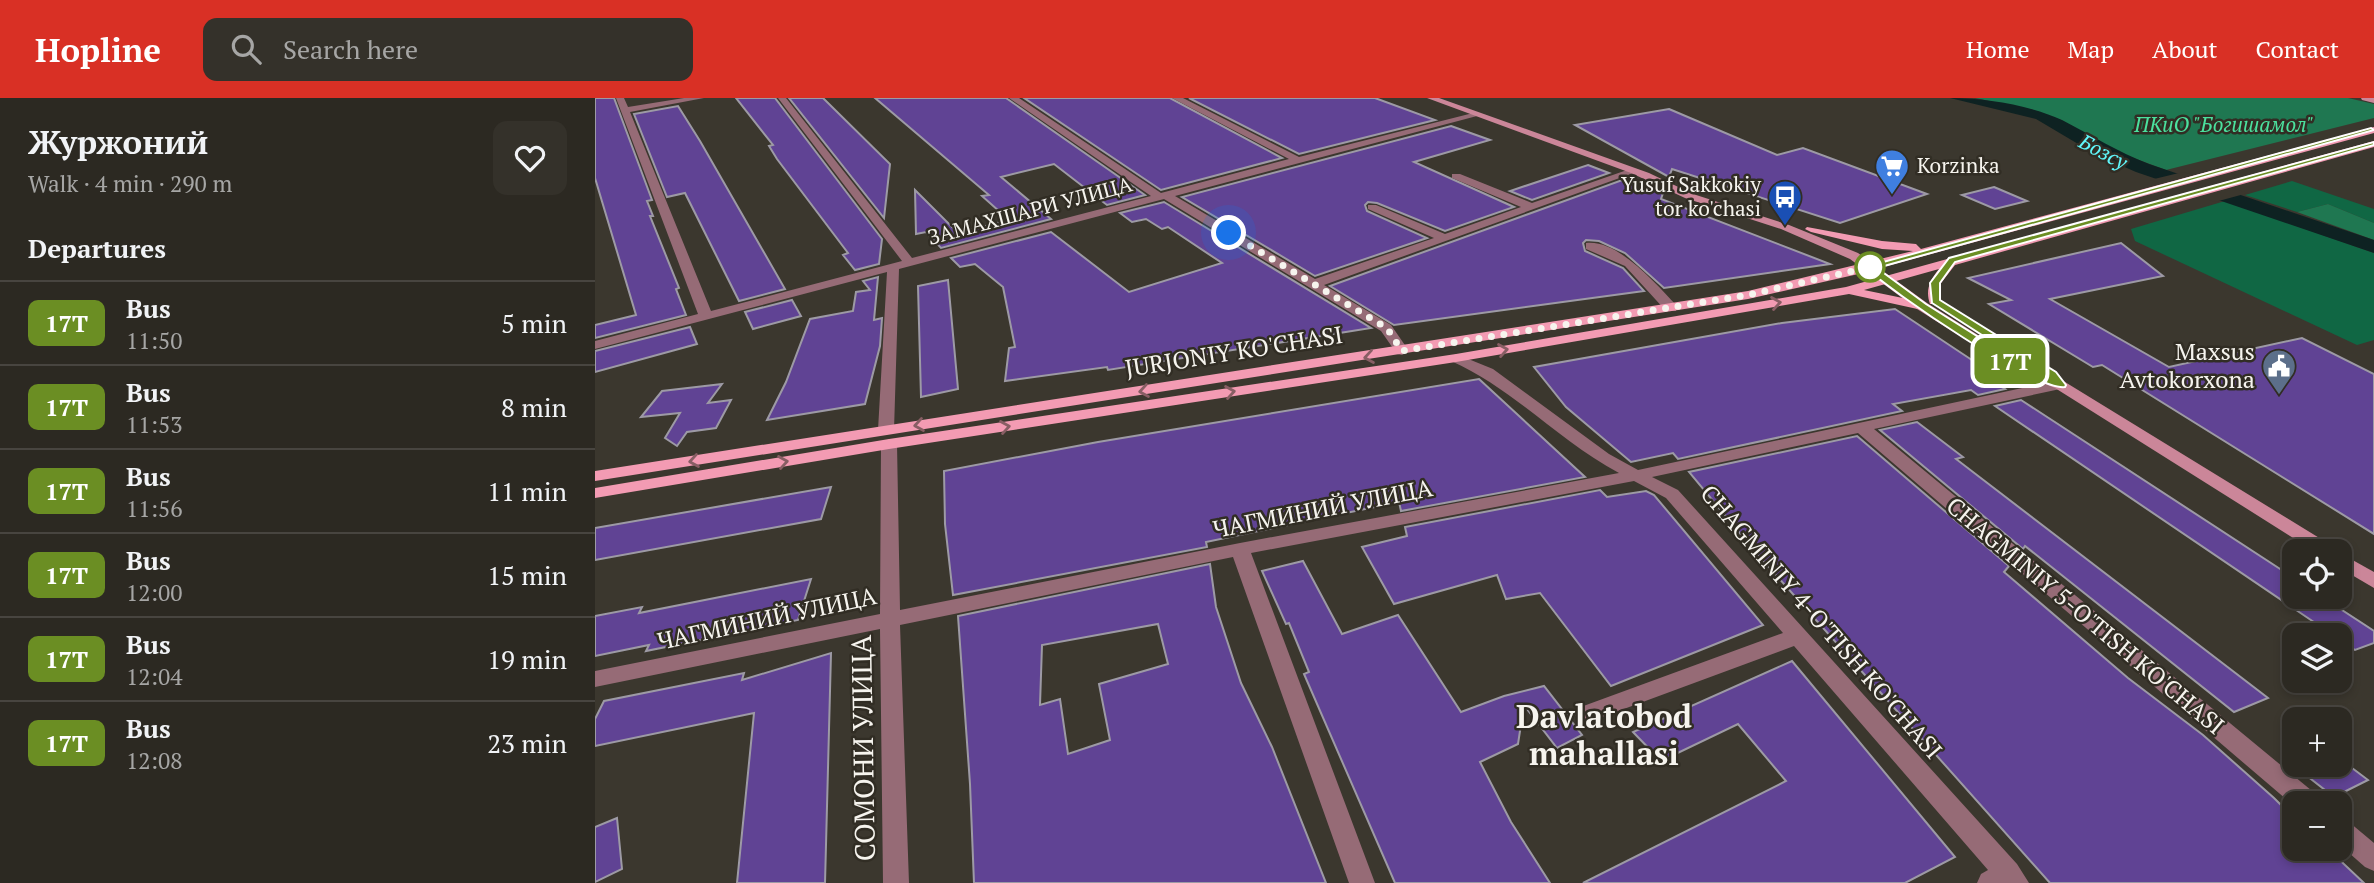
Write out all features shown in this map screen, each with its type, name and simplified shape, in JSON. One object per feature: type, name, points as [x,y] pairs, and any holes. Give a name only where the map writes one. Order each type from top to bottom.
[{"type":"main road","points":[[1431,98],[1634,172],[1842,240],[2024,370],[2060,385],[2308,539]]},
{"type":"main road","points":[[2365,98],[2374,100]]},
{"type":"main road","name":"JURJONIY KO'CHASI","points":[[595,493],[888,437],[1748,295],[1876,265],[2374,130]]},
{"type":"main road","name":"JURJONIY KO'CHASI","points":[[595,477],[1456,358],[1847,291],[2374,144]]},
{"type":"main road","points":[[1634,172],[1689,196],[1825,243],[1876,265]]},
{"type":"main road","points":[[1811,229],[1882,246],[1944,246]]},
{"type":"main road","points":[[1929,303],[1935,283],[1952,260]]},
{"type":"main road","points":[[1847,291],[1929,303]]},
{"type":"main road","points":[[2352,566],[2374,580]]},
{"type":"street","points":[[620,98],[706,316]]},
{"type":"street","points":[[625,110],[700,98]]},
{"type":"street","points":[[782,98],[910,263]]},
{"type":"street","points":[[1013,98],[1163,196],[1387,328],[1402,351]]},
{"type":"street","points":[[1176,98],[1298,160]]},
{"type":"street","name":"ЗАМАХШАРИ УЛИЦА","points":[[595,345],[1474,114]]},
{"type":"street","points":[[1314,284],[1634,172]]},
{"type":"street","points":[[1456,176],[1531,207]]},
{"type":"street","points":[[1372,207],[1444,238]]},
{"type":"street","points":[[1590,246],[1629,263],[1671,308]]},
{"type":"street","name":"СОМОНИ УЛИЦА","points":[[894,267],[888,437],[896,883]]},
{"type":"street","name":"CHAGMINIY 4-O'TISH KO'CHASI","points":[[1456,358],[1488,372],[1603,458],[1672,494],[1798,636],[2005,880]]},
{"type":"street","name":"ЧАГМИНИЙ УЛИЦА","points":[[595,679],[1240,549],[1637,475],[2060,385]]},
{"type":"street","name":"CHAGMINIY 5-O'TISH KO'CHASI","points":[[1862,428],[2294,791]]},
{"type":"street","points":[[1240,549],[1361,883]]},
{"type":"street","points":[[1586,714],[1798,636]]},
{"type":"street","points":[[2352,840],[2374,859]]},
{"type":"green space","name":"ПКиО \"Богишамол\"","points":[[1975,98],[2348,98],[2374,104],[2374,118],[2166,170],[2120,153],[2061,120],[2033,110]]},
{"type":"green space","points":[[2292,181],[2374,209],[2374,223],[2328,204],[2297,212],[2245,195]]},
{"type":"green space","points":[[2225,201],[2374,253],[2374,340],[2357,345],[2135,241],[2131,229]]},
{"type":"green space","points":[[2328,204],[2374,223],[2374,240],[2297,212]]},
{"type":"water","name":"Бозсу","points":[[1950,98],[2007,103],[2036,110],[2062,120],[2149,164],[2374,240],[2374,253],[2136,172],[2095,154],[2036,119]]},
{"type":"pier","points":[[2183,172],[2248,193],[2215,202],[2150,180]]},
{"type":"building","points":[[595,98],[614,98],[652,200],[647,201],[653,216],[650,216],[679,288],[676,289],[686,315],[595,338],[595,325],[636,315],[595,178]]},
{"type":"building","points":[[736,98],[775,98],[882,239],[879,264],[855,270],[843,255],[848,253],[777,159],[769,146],[773,145]]},
{"type":"building","points":[[789,98],[823,98],[890,164],[884,218]]},
{"type":"building","points":[[875,98],[1006,98],[1145,195],[1107,205],[1054,164],[1001,177],[1051,219],[941,248],[926,232],[916,234],[915,190],[958,233],[1009,220],[982,196],[989,195]]},
{"type":"building","points":[[1024,98],[1170,98],[1282,158],[1161,190]]},
{"type":"building","points":[[1189,98],[1375,98],[1435,120],[1299,154]]},
{"type":"building","points":[[678,106],[785,289],[739,301],[685,193],[667,197],[634,114]]},
{"type":"building","points":[[1669,109],[1777,155],[1803,148],[1927,194],[1840,223],[1672,169],[1669,177],[1575,125]]},
{"type":"building","points":[[1451,126],[1490,140],[1414,162],[1514,207],[1445,231],[1377,203],[1368,202],[1365,205],[1367,211],[1427,238],[1315,276],[1182,197]]},
{"type":"building","points":[[1588,165],[1609,173],[1532,200],[1510,191]]},
{"type":"building","points":[[1625,179],[1663,193],[1661,199],[1830,264],[1664,288],[1625,253],[1599,241],[1586,240],[1583,243],[1585,251],[1623,268],[1644,291],[1394,325],[1330,286]]},
{"type":"building","points":[[1994,187],[2027,201],[1995,209],[1962,195]]},
{"type":"building","points":[[1164,202],[1371,328],[1108,370],[1107,367],[1005,381],[1009,348],[1015,347],[1003,287],[975,264],[960,267],[951,258],[1051,232],[1129,292],[1222,263],[1168,227],[1162,229],[1146,219],[1132,222],[1120,213]]},
{"type":"building","points":[[2121,243],[2163,276],[2050,299],[2169,367],[2302,338],[2374,374],[2374,534],[2102,365],[2093,367],[1989,304],[2011,300],[1968,278]]},
{"type":"building","points":[[878,277],[874,320],[882,318],[880,346],[865,404],[767,420],[786,382],[810,319],[853,311],[856,292],[870,290],[863,281]]},
{"type":"building","points":[[948,280],[958,389],[921,397],[918,286]]},
{"type":"building","points":[[792,300],[801,316],[753,329],[745,312]]},
{"type":"building","points":[[1895,309],[2002,380],[1994,382],[2005,389],[1978,395],[1971,390],[1893,404],[1902,411],[1678,459],[1673,453],[1631,462],[1566,407],[1534,367],[1782,323]]},
{"type":"building","points":[[690,327],[697,344],[595,372],[595,351]]},
{"type":"building","points":[[1479,379],[1585,477],[1401,511],[1399,502],[1206,542],[1207,547],[953,595],[945,524],[944,471],[1098,442]]},
{"type":"building","points":[[722,384],[708,403],[731,400],[716,428],[687,432],[677,446],[665,438],[680,413],[641,417],[662,391]]},
{"type":"building","points":[[2021,400],[2282,570],[2282,600],[1995,406]]},
{"type":"building","points":[[1917,422],[1963,457],[1956,459],[2268,698],[2234,712],[2025,546],[2023,549],[1880,430]]},
{"type":"building","points":[[1857,436],[2009,566],[2004,572],[2128,678],[2203,735],[2282,806],[2282,861],[2341,861],[2364,883],[2050,883],[1759,556],[1689,472]]},
{"type":"building","points":[[831,487],[821,519],[595,560],[595,528]]},
{"type":"building","points":[[1600,490],[1607,497],[1646,491],[1654,495],[1763,625],[1611,686],[1540,593],[1506,599],[1497,575],[1394,604],[1362,547],[1407,536],[1405,527]]},
{"type":"building","points":[[1303,561],[1342,634],[1398,615],[1461,712],[1504,696],[1544,686],[1582,735],[1557,748],[1524,705],[1518,744],[1480,762],[1511,822],[1550,883],[1395,883],[1304,674],[1309,672],[1289,623],[1286,624],[1262,571]]},
{"type":"building","points":[[1210,564],[1216,607],[1241,683],[1272,747],[1326,883],[974,883],[958,616]],"holes":[[[1158,624],[1168,664],[1099,684],[1110,740],[1068,754],[1060,699],[1040,705],[1042,645]]]},
{"type":"building","points":[[811,579],[798,620],[646,651],[649,645],[595,656],[595,616],[642,607],[639,613]]},
{"type":"building","points":[[2295,609],[2340,609],[2374,631],[2374,643],[2355,650],[2352,648],[2352,623],[2315,623]]},
{"type":"building","points":[[831,653],[825,883],[737,883],[754,713],[595,746],[595,719],[604,701],[744,673],[742,680]]},
{"type":"building","points":[[1792,661],[1955,857],[1905,883],[1583,883],[1786,781],[1738,724],[1661,761],[1633,732]]},
{"type":"building","points":[[2352,768],[2368,780],[2346,791],[2326,791],[2308,777],[2352,777]]},
{"type":"building","points":[[617,818],[622,869],[595,882],[595,827]]},
{"type":"bus line","name":"17T","points":[[2374,130],[1870,267],[1923,306],[2024,370],[2060,385],[2052,375],[1935,301],[1935,283],[1952,260],[2374,144]]},
{"type":"place","name":"Korzinka","points":[[1892,196]]},
{"type":"place","name":"Yusuf Sakkokiy tor ko'chasi","points":[[1785,227]]},
{"type":"place","name":"Maxsus Avtokorxona","points":[[2279,396]]},
{"type":"district","name":"Davlatobod mahallasi","points":[[1604,736]]},
{"type":"route","points":[[1229,233],[1387,328],[1402,351],[1748,295],[1870,267]]}]
